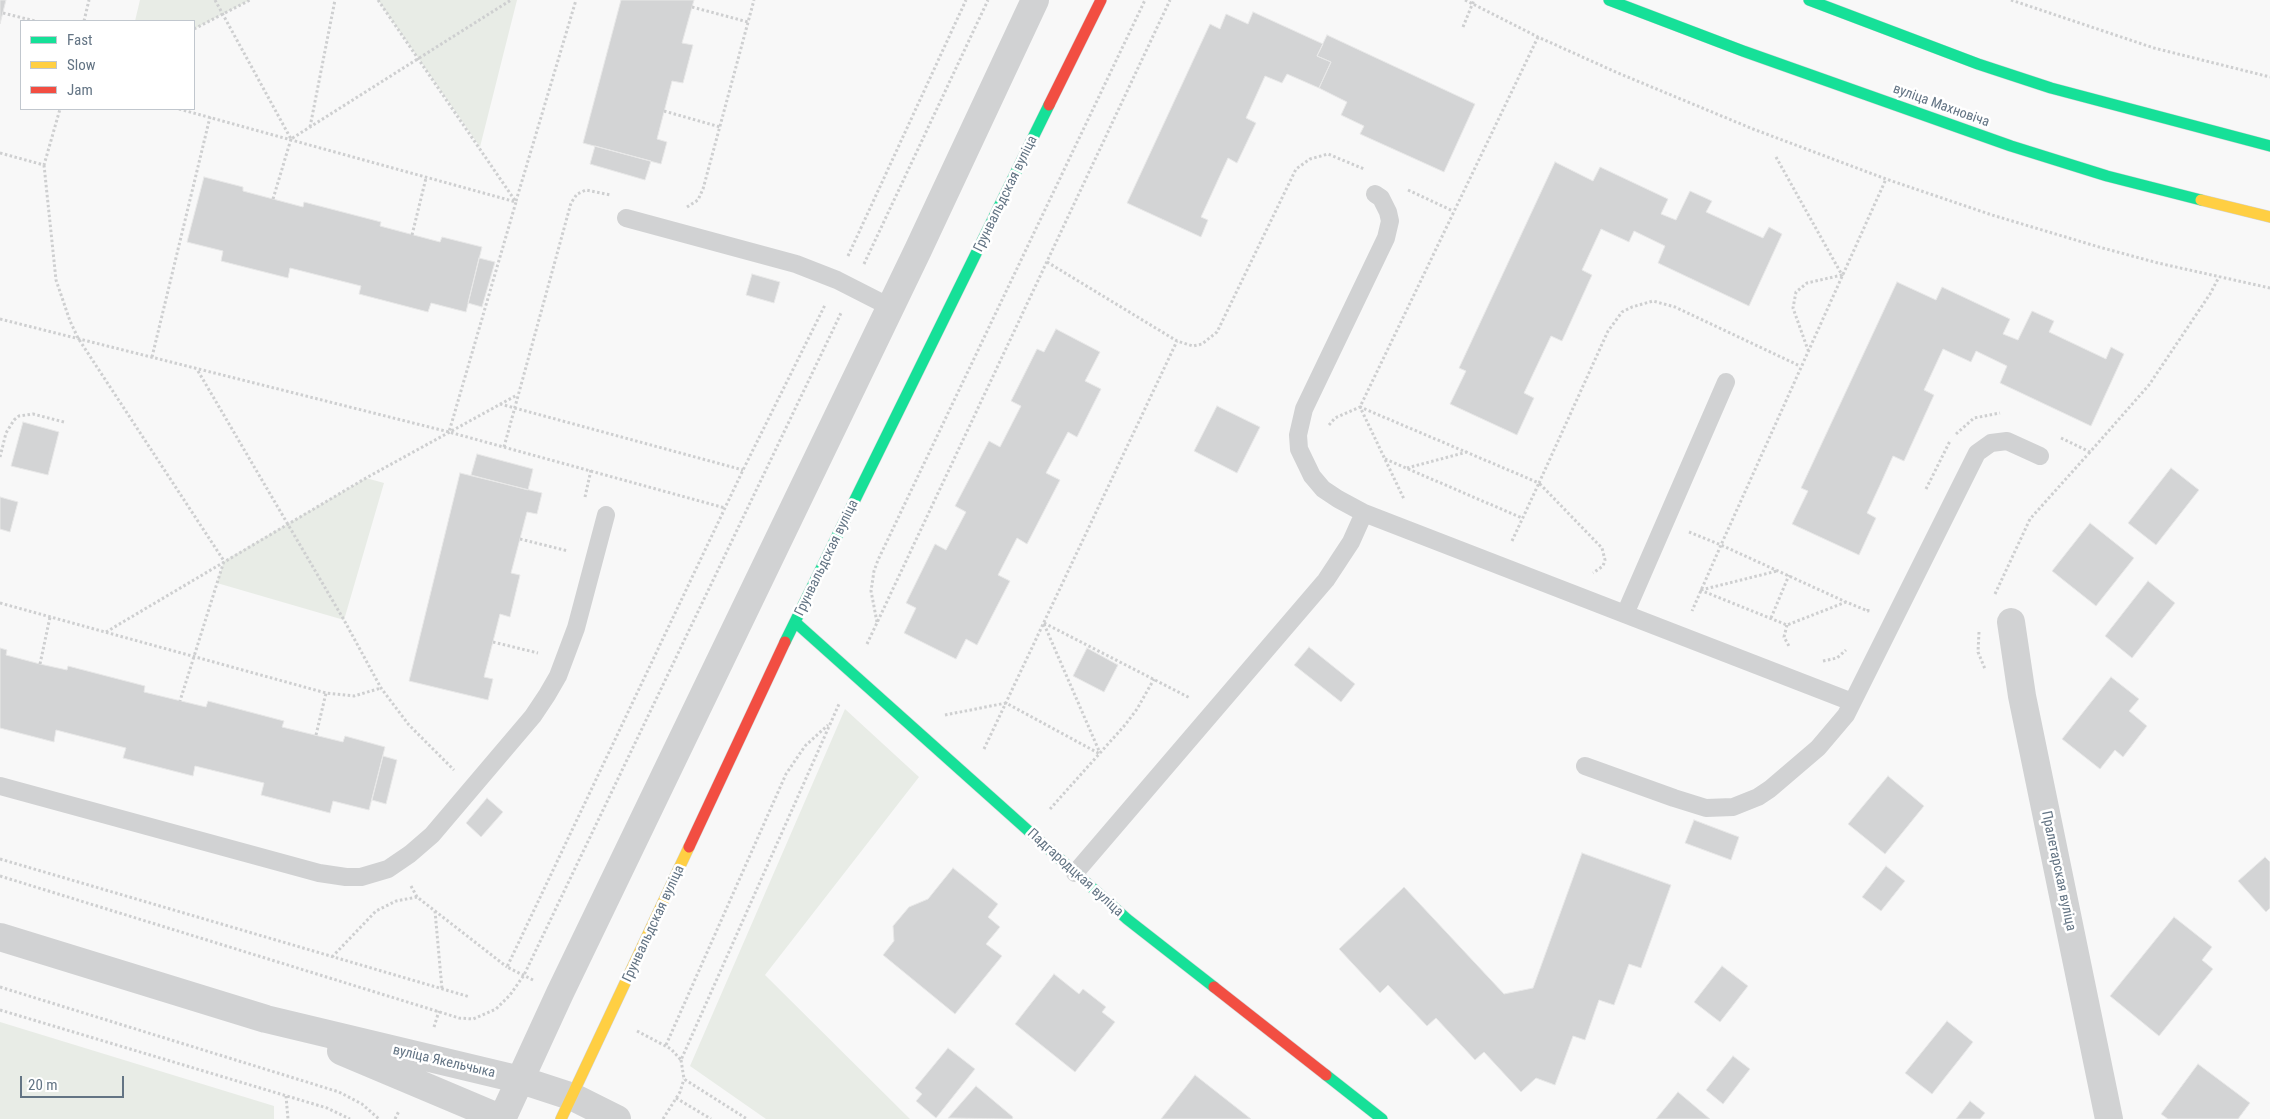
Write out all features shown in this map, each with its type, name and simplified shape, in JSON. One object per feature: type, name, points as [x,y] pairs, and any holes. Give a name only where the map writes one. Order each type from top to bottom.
[{"type":"street","points":[[502,1119],[568,975],[890,307],[1035,0]]},
{"type":"street","name":"Грунвальдская вуліца","points":[[567,1108],[795,622],[1101,0]]},
{"type":"street","name":"вуліца Махновіча","points":[[1609,0],[1743,51],[2011,146],[2141,186],[2270,218]]},
{"type":"street","points":[[1812,0],[1978,64],[2051,88],[2270,146]]},
{"type":"street","name":"Падгародцкая вуліца","points":[[795,622],[1134,925],[1369,1115]]},
{"type":"street","name":"Пралетарская вуліца","points":[[2011,622],[2022,696],[2109,1119]]},
{"type":"street","name":"вуліца Якельчыка","points":[[0,937],[266,1019],[521,1080],[567,1108],[617,1119]]},
{"type":"street","name":"вуліца Якельчыка","points":[[266,1019],[502,1119]]},
{"type":"lane","points":[[1375,194],[1385,204],[1388,212],[1390,221],[1386,238],[1304,409],[1298,435],[1299,449],[1312,476],[1324,489],[1364,513],[1852,702]]},
{"type":"lane","points":[[626,218],[796,264],[837,280],[890,307]]},
{"type":"lane","points":[[1625,614],[1726,382]]},
{"type":"lane","points":[[1585,766],[1689,804],[1706,808],[1733,807],[1770,790],[1806,759],[1838,726],[1852,702],[1977,453],[1991,443],[2007,441],[2040,456]]},
{"type":"lane","points":[[1075,873],[1326,580],[1351,542],[1364,513]]},
{"type":"lane","points":[[0,786],[332,876],[361,877],[388,869],[399,863],[432,834],[533,716],[558,676],[576,628],[606,515]]},
{"type":"path","points":[[84,20],[89,0]]},
{"type":"path","points":[[215,0],[291,139]]},
{"type":"path","points":[[195,28],[250,0]]},
{"type":"path","points":[[310,127],[335,0]]},
{"type":"path","points":[[378,0],[516,202]]},
{"type":"path","points":[[273,199],[291,139],[511,0]]},
{"type":"path","points":[[449,432],[576,0]]},
{"type":"path","points":[[507,967],[743,470],[837,280],[966,0]]},
{"type":"path","points":[[0,876],[459,1018],[473,1018],[496,1009],[510,995],[524,975],[853,288],[988,0]]},
{"type":"path","points":[[877,622],[871,592],[878,560],[1145,0]]},
{"type":"path","points":[[663,1119],[676,1098],[684,1079],[681,1060],[829,724],[1170,0]]},
{"type":"path","points":[[1465,0],[1474,2],[1538,37],[1753,129],[1886,179],[2028,226],[2141,258],[2270,288]]},
{"type":"path","points":[[2011,0],[2154,48],[2270,77]]},
{"type":"path","points":[[1463,27],[1474,2]]},
{"type":"path","points":[[692,7],[748,22]]},
{"type":"path","points":[[3,13],[31,20]]},
{"type":"path","points":[[1327,432],[1328,427],[1335,418],[1360,407],[1538,37]]},
{"type":"path","points":[[60,110],[44,164],[56,280],[62,301],[78,338],[224,561]]},
{"type":"path","points":[[183,110],[516,202]]},
{"type":"path","points":[[664,111],[720,127]]},
{"type":"path","points":[[152,357],[210,117]]},
{"type":"path","points":[[0,153],[44,164]]},
{"type":"path","points":[[1047,262],[1177,342],[1193,346],[1202,344],[1217,332],[1291,175],[1302,163],[1319,155],[1328,154],[1372,173]]},
{"type":"path","points":[[1776,157],[1842,275]]},
{"type":"path","points":[[412,235],[426,178]]},
{"type":"path","points":[[1681,636],[1800,366],[1886,179]]},
{"type":"path","points":[[1399,186],[1453,211]]},
{"type":"path","points":[[1808,350],[1794,308],[1796,292],[1807,283],[1842,275]]},
{"type":"path","points":[[1992,599],[2030,519],[2149,385],[2210,294],[2219,277]]},
{"type":"path","points":[[1520,546],[1511,543],[1608,331],[1622,312],[1653,301],[1675,307],[1800,366]]},
{"type":"path","points":[[0,319],[449,432],[725,508]]},
{"type":"path","points":[[976,746],[982,752],[1177,342]]},
{"type":"path","points":[[198,370],[344,620],[381,688],[420,737],[473,787]]},
{"type":"path","points":[[106,632],[287,524],[517,395],[504,447]]},
{"type":"path","points":[[500,404],[743,470]]},
{"type":"path","points":[[1360,407],[1539,483],[1602,548],[1605,554],[1602,566],[1593,573],[1587,572]]},
{"type":"path","points":[[1360,407],[1404,500],[1397,497]]},
{"type":"path","points":[[0,456],[6,433],[14,420],[19,416],[33,414],[64,422]]},
{"type":"path","points":[[1924,494],[1945,450],[1962,427],[1974,418],[1984,414],[2005,414]]},
{"type":"path","points":[[2060,438],[2090,452]]},
{"type":"path","points":[[1407,468],[1467,452]]},
{"type":"path","points":[[1384,458],[1522,518]]},
{"type":"path","points":[[583,507],[592,470]]},
{"type":"path","points":[[1666,522],[1868,611]]},
{"type":"path","points":[[520,539],[573,553]]},
{"type":"path","points":[[180,701],[224,561]]},
{"type":"path","points":[[1700,590],[1778,570]]},
{"type":"path","points":[[1771,618],[1789,575]]},
{"type":"path","points":[[1700,590],[1787,625],[1846,602]]},
{"type":"path","points":[[1864,618],[1872,602]]},
{"type":"path","points":[[0,603],[194,655],[326,693],[354,696],[381,688]]},
{"type":"path","points":[[40,664],[50,617]]},
{"type":"path","points":[[1044,623],[1197,701]]},
{"type":"path","points":[[1044,623],[1100,754]]},
{"type":"path","points":[[1787,625],[1784,637],[1791,649],[1796,652]]},
{"type":"path","points":[[493,642],[545,654]]},
{"type":"path","points":[[1816,660],[1830,661],[1849,648]]},
{"type":"path","points":[[1048,811],[1100,754],[1137,709],[1154,679]]},
{"type":"path","points":[[316,735],[326,693]]},
{"type":"path","points":[[949,722],[942,716],[1006,702],[1100,754]]},
{"type":"path","points":[[666,1045],[786,774],[805,746],[829,724]]},
{"type":"path","points":[[0,859],[470,997]]},
{"type":"path","points":[[399,863],[417,897],[507,967],[540,983]]},
{"type":"path","points":[[332,957],[376,911],[396,901],[417,897]]},
{"type":"path","points":[[435,911],[442,989]]},
{"type":"path","points":[[0,987],[339,1092],[362,1104],[379,1119]]},
{"type":"path","points":[[0,1010],[328,1108],[350,1119]]},
{"type":"path","points":[[636,1031],[666,1045],[681,1060]]},
{"type":"path","points":[[684,1079],[747,1119]]},
{"type":"path","points":[[286,1096],[288,1119]]},
{"type":"path","points":[[676,1098],[711,1119]]},
{"type":"shaded area","points":[[140,0],[250,0],[195,28],[195,20],[135,20]]},
{"type":"shaded area","points":[[378,0],[517,0],[480,147],[419,59]]},
{"type":"shaded area","points":[[366,478],[384,483],[344,620],[217,583],[224,561]]},
{"type":"shaded area","points":[[845,709],[919,777],[765,975],[910,1119],[766,1119],[690,1066]]},
{"type":"shaded area","points":[[0,1022],[274,1106],[274,1119],[0,1119]]},
{"type":"building","points":[[0,0],[6,0],[0,24]]},
{"type":"building","points":[[621,0],[694,0],[682,43],[693,45],[683,83],[672,81],[657,139],[667,142],[661,164],[583,143]]},
{"type":"building","points":[[1253,12],[1323,44],[1317,56],[1331,62],[1319,88],[1287,74],[1282,83],[1265,76],[1246,118],[1256,123],[1237,163],[1228,158],[1201,217],[1208,220],[1201,237],[1127,203],[1210,24],[1220,29],[1226,14],[1248,24]]},
{"type":"building","points":[[1327,35],[1475,104],[1444,172],[1360,134],[1364,126],[1341,115],[1347,102],[1319,88],[1331,62],[1317,56]]},
{"type":"building","points":[[595,146],[651,161],[645,180],[590,164]]},
{"type":"building","points":[[1555,162],[1593,181],[1600,167],[1668,199],[1661,214],[1676,220],[1690,191],[1712,201],[1706,212],[1763,238],[1769,227],[1782,234],[1749,306],[1658,263],[1665,246],[1634,231],[1629,242],[1601,229],[1582,270],[1592,275],[1562,341],[1551,336],[1524,393],[1534,398],[1517,435],[1450,404],[1466,371],[1459,368]]},
{"type":"building","points":[[204,177],[243,187],[243,191],[303,207],[304,202],[381,222],[380,226],[440,242],[442,237],[482,247],[466,312],[431,303],[428,312],[359,294],[361,286],[290,268],[288,278],[221,261],[223,251],[187,242]]},
{"type":"building","points":[[479,258],[495,262],[482,307],[468,303]]},
{"type":"building","points":[[752,274],[780,282],[774,303],[746,295]]},
{"type":"building","points":[[1897,282],[1936,300],[1942,287],[2010,319],[2003,334],[2018,340],[2032,311],[2054,321],[2049,332],[2106,359],[2111,347],[2124,354],[2091,426],[2000,383],[2007,366],[1976,351],[1971,362],[1943,349],[1924,390],[1934,395],[1904,461],[1893,456],[1867,513],[1876,518],[1859,555],[1792,524],[1808,491],[1801,488]]},
{"type":"building","points":[[1056,329],[1100,352],[1085,381],[1101,389],[1077,437],[1068,432],[1046,473],[1060,480],[1027,544],[1017,538],[998,575],[1010,581],[977,645],[966,639],[956,659],[904,633],[916,608],[906,603],[935,544],[946,550],[966,512],[955,506],[989,441],[1000,447],[1021,406],[1011,401],[1037,349],[1044,352]]},
{"type":"building","points":[[1217,406],[1260,427],[1237,473],[1194,451]]},
{"type":"building","points":[[23,422],[59,432],[48,475],[11,466]]},
{"type":"building","points":[[477,454],[533,469],[528,490],[471,475]]},
{"type":"building","points":[[2171,468],[2199,490],[2156,545],[2128,523]]},
{"type":"building","points":[[460,473],[542,493],[537,514],[527,512],[511,573],[520,575],[510,617],[500,614],[484,677],[493,679],[488,700],[409,681]]},
{"type":"building","points":[[0,497],[18,502],[10,532],[0,529]]},
{"type":"building","points":[[2090,523],[2134,558],[2096,606],[2052,571]]},
{"type":"building","points":[[2148,581],[2175,603],[2132,658],[2105,636]]},
{"type":"building","points":[[1309,647],[1355,684],[1341,702],[1294,665]]},
{"type":"building","points":[[0,648],[7,650],[6,655],[40,664],[67,670],[68,666],[145,686],[144,692],[206,707],[208,701],[284,721],[282,727],[343,742],[345,736],[385,747],[369,810],[333,801],[330,813],[261,795],[264,783],[195,766],[193,776],[123,758],[126,748],[56,730],[54,742],[0,728]]},
{"type":"building","points":[[1087,648],[1118,665],[1104,692],[1073,676]]},
{"type":"building","points":[[2111,677],[2139,699],[2129,711],[2147,726],[2123,757],[2115,750],[2100,769],[2062,739]]},
{"type":"building","points":[[383,756],[397,760],[386,804],[372,800]]},
{"type":"building","points":[[1888,776],[1924,806],[1885,854],[1848,824]]},
{"type":"building","points":[[487,798],[503,812],[481,837],[466,823]]},
{"type":"building","points":[[1694,820],[1739,837],[1731,860],[1685,843]]},
{"type":"building","points":[[1582,853],[1671,885],[1641,968],[1629,964],[1614,1005],[1599,1000],[1585,1040],[1573,1036],[1555,1085],[1536,1078],[1521,1092],[1484,1052],[1475,1060],[1436,1018],[1427,1026],[1388,985],[1380,993],[1339,949],[1404,887],[1504,994],[1533,988]]},
{"type":"building","points":[[2265,857],[2270,862],[2270,908],[2266,912],[2238,881]]},
{"type":"building","points":[[1886,866],[1905,881],[1881,911],[1862,897]]},
{"type":"building","points":[[953,868],[998,904],[988,917],[1000,927],[986,944],[1002,956],[955,1014],[883,955],[894,941],[893,926],[909,907],[928,899]]},
{"type":"building","points":[[2174,917],[2212,947],[2202,960],[2213,969],[2159,1036],[2110,996]]},
{"type":"building","points":[[1722,966],[1748,986],[1720,1022],[1694,1002]]},
{"type":"building","points":[[1054,974],[1079,994],[1083,989],[1106,1007],[1102,1012],[1115,1022],[1075,1072],[1015,1024]]},
{"type":"building","points":[[1947,1021],[1973,1042],[1932,1094],[1905,1073]]},
{"type":"building","points":[[948,1048],[975,1069],[936,1118],[916,1101],[922,1094],[915,1088]]},
{"type":"building","points":[[1733,1056],[1750,1069],[1723,1104],[1706,1090]]},
{"type":"building","points":[[2198,1064],[2250,1103],[2238,1119],[2168,1119],[2161,1114]]},
{"type":"building","points":[[1195,1075],[1251,1119],[1161,1119]]},
{"type":"building","points":[[976,1086],[1013,1117],[1012,1119],[948,1118]]},
{"type":"building","points":[[1678,1092],[1710,1119],[1656,1119]]},
{"type":"building","points":[[1970,1101],[1985,1113],[1980,1119],[1956,1119]]},
{"type":"traffic: fast","points":[[1609,0],[1743,51],[2011,146],[2107,176],[2201,200]]},
{"type":"traffic: fast","points":[[1809,0],[1978,64],[2051,88],[2270,146]]},
{"type":"traffic: fast","points":[[785,642],[1049,105]]},
{"type":"traffic: fast","points":[[795,622],[1127,919],[1214,987]]},
{"type":"traffic: fast","points":[[1326,1075],[1382,1119]]},
{"type":"traffic: slow","points":[[2201,200],[2270,217]]},
{"type":"traffic: slow","points":[[561,1119],[689,847]]},
{"type":"traffic: jam","points":[[1049,105],[1101,0]]},
{"type":"traffic: jam","points":[[689,847],[785,642]]},
{"type":"traffic: jam","points":[[1214,987],[1326,1075]]}]
